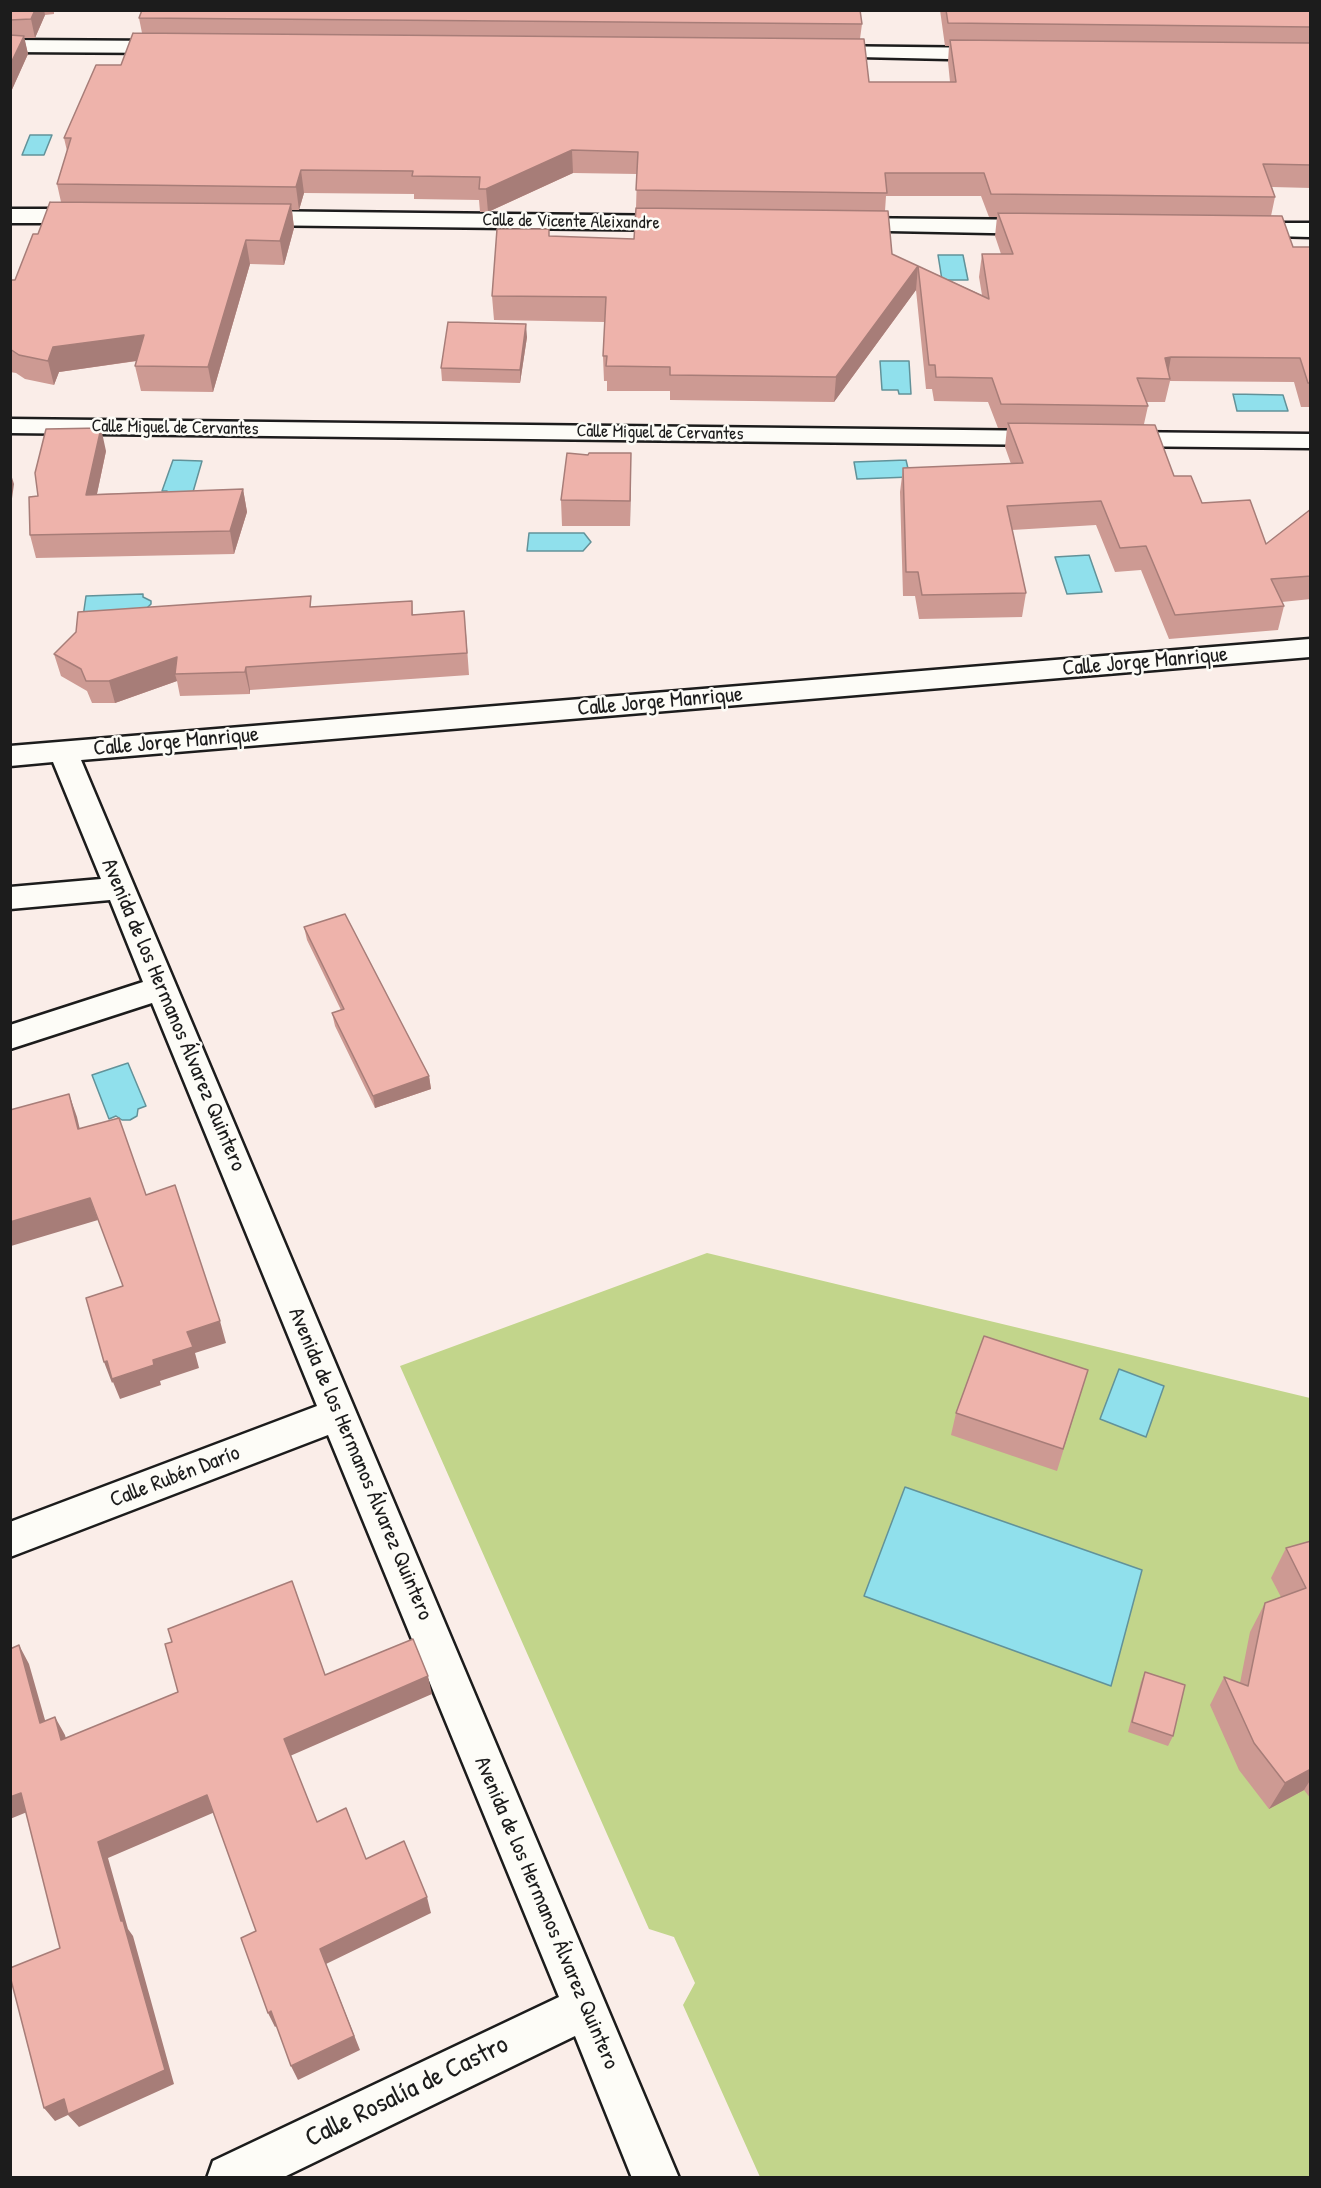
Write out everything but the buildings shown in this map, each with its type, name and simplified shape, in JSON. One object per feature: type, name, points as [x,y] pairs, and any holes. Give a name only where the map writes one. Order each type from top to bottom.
[{"type":"street","points":[[10,46],[189,47]]},
{"type":"street","points":[[798,52],[1012,54]]},
{"type":"street","points":[[10,216],[106,217]]},
{"type":"street","name":"Calle de Vicente Aleixandre","points":[[225,218],[702,224]]},
{"type":"street","points":[[822,225],[1060,228]]},
{"type":"street","points":[[1227,230],[1311,230]]},
{"type":"street","name":"Calle Miguel de Cervantes","points":[[10,426],[1311,441]]},
{"type":"street","name":"Calle Jorge Manrique","points":[[10,756],[1311,648]]},
{"type":"street","name":"Avenida de los Hermanos Álvarez Quintero","points":[[63,751],[656,2178]]},
{"type":"street","points":[[10,898],[120,888]]},
{"type":"street","points":[[10,1037],[162,988]]},
{"type":"street","name":"Calle Rubén Darío","points":[[10,1540],[339,1414]]},
{"type":"street","name":"Calle Rosalía de Castro","points":[[230,2178],[585,2008]]},
{"type":"green space","points":[[707,1253],[1310,1398],[1310,2177],[760,2177],[683,2005],[695,1983],[674,1937],[649,1929],[400,1366]]},
{"type":"water","points":[[30,135],[52,135],[44,155],[22,155]]},
{"type":"water","points":[[938,255],[963,255],[968,280],[942,280]]},
{"type":"water","points":[[880,361],[909,361],[911,394],[899,394],[898,390],[882,390]]},
{"type":"water","points":[[1233,394],[1283,395],[1288,411],[1237,411]]},
{"type":"water","points":[[173,460],[202,461],[193,492],[167,493],[167,491],[162,491]]},
{"type":"water","points":[[906,460],[910,477],[857,479],[854,462]]},
{"type":"water","points":[[529,533],[584,533],[591,542],[583,551],[527,551]]},
{"type":"water","points":[[1089,555],[1102,592],[1067,594],[1055,557]]},
{"type":"water","points":[[143,594],[143,597],[151,601],[146,609],[83,617],[86,596]]},
{"type":"water","points":[[128,1063],[146,1106],[138,1109],[137,1116],[130,1120],[122,1120],[116,1116],[109,1119],[92,1075]]},
{"type":"water","points":[[1119,1369],[1164,1386],[1146,1437],[1100,1419]]},
{"type":"water","points":[[905,1487],[1142,1570],[1111,1686],[864,1596]]}]
